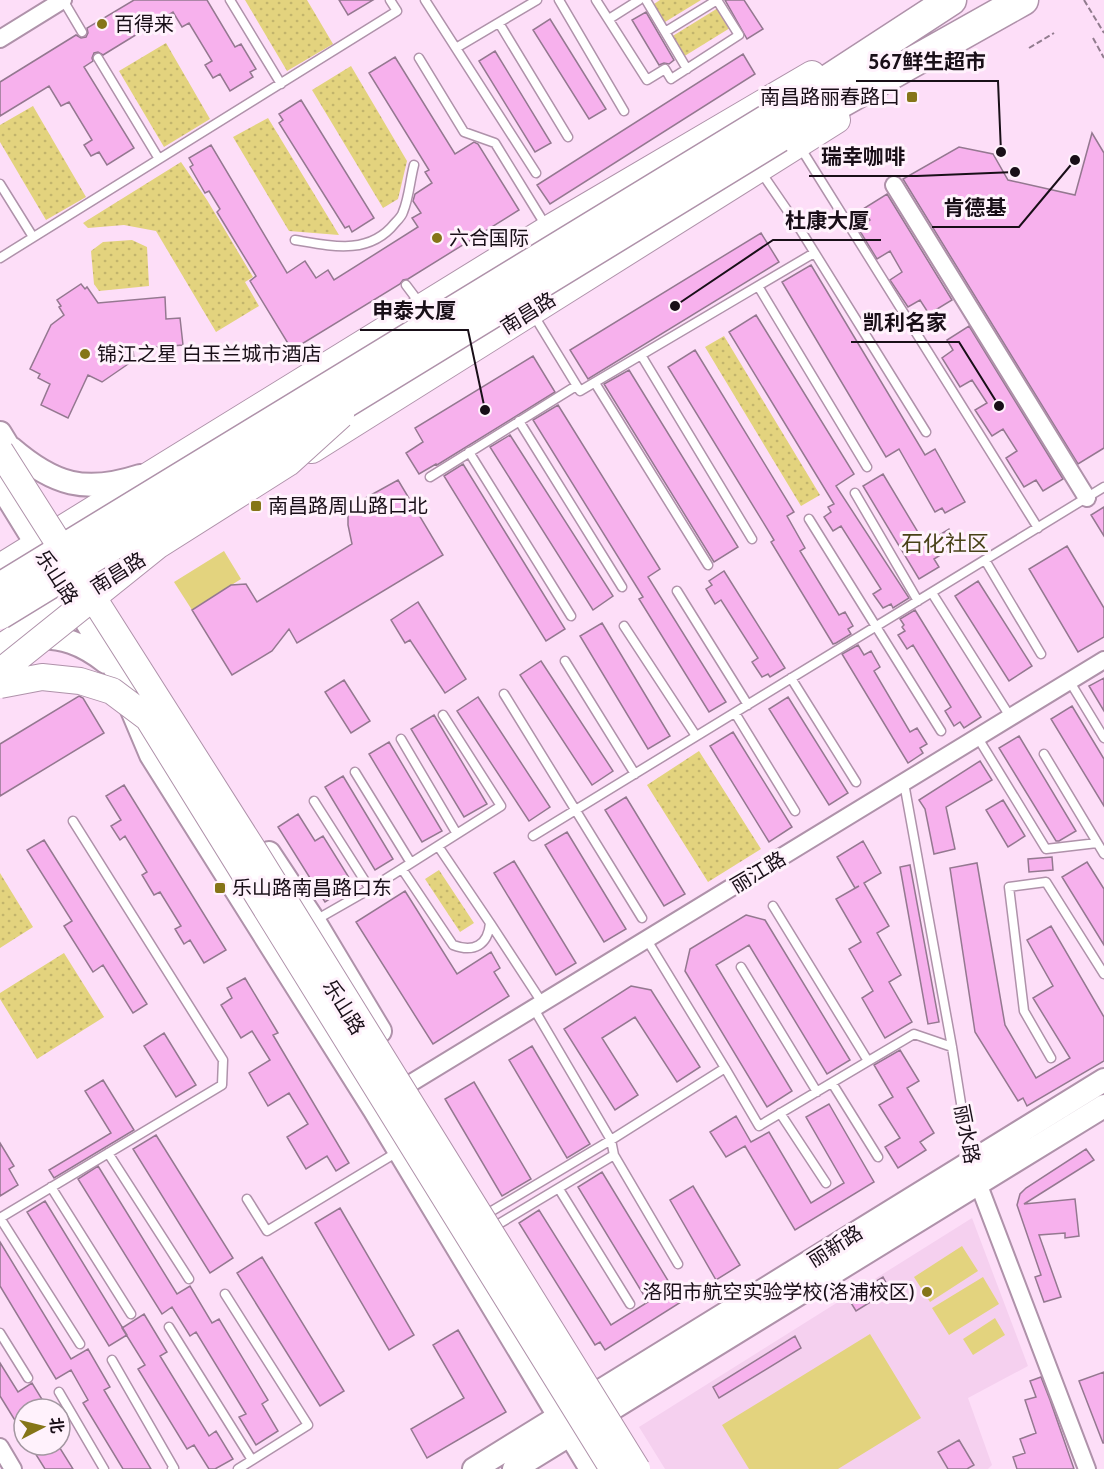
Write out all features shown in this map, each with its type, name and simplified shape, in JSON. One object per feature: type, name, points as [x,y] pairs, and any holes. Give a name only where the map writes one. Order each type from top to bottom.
[{"type":"highway","name":"南昌路","points":[[0,614],[782,134],[951,0]]},
{"type":"highway","name":"南昌路","points":[[0,588],[782,134],[1026,0]]},
{"type":"main road","points":[[0,567],[548,229],[939,0]]},
{"type":"main road","name":"南昌路","points":[[6,645],[73,600],[759,170],[782,134]]},
{"type":"main road","points":[[333,363],[328,390],[335,405],[348,413],[366,416]]},
{"type":"main road","points":[[0,672],[158,546],[288,463],[372,387]]},
{"type":"main road","points":[[2,442],[45,473],[65,482],[89,486],[112,483],[159,470]]},
{"type":"main road","points":[[2,442],[637,1469]]},
{"type":"main road","name":"乐山路","points":[[2,442],[314,921],[411,1083],[419,1139],[494,1218],[585,1410],[591,1469]]},
{"type":"main road","name":"乐山路","points":[[0,485],[115,669],[151,754],[419,1139],[585,1410]]},
{"type":"main road","name":"乐山路","points":[[96,587],[120,642],[585,1410],[650,1469]]},
{"type":"main road","points":[[6,645],[56,638],[75,642],[93,651],[115,669]]},
{"type":"main road","points":[[0,685],[42,676],[80,681],[112,691],[148,718],[613,1469]]},
{"type":"main road","name":"丽新路","points":[[974,1173],[1104,1080]]},
{"type":"main road","name":"丽新路","points":[[474,1469],[585,1410],[974,1173],[1104,1106]]},
{"type":"main road","name":"丽新路","points":[[514,1469],[585,1410]]},
{"type":"street","points":[[0,26],[42,0]]},
{"type":"street","points":[[0,39],[63,0]]},
{"type":"street","points":[[894,185],[1087,498]]},
{"type":"street","name":"丽江路","points":[[411,1083],[1104,660]]},
{"type":"street","name":"丽水路","points":[[974,1173],[1087,1469]]},
{"type":"street","points":[[0,1447],[13,1469]]},
{"type":"lane","points":[[63,0],[82,32]]},
{"type":"lane","points":[[230,0],[281,84]]},
{"type":"lane","points":[[0,258],[398,11],[390,0]]},
{"type":"lane","points":[[425,0],[536,173]]},
{"type":"lane","points":[[456,48],[537,0]]},
{"type":"lane","points":[[559,0],[624,111]]},
{"type":"lane","points":[[596,0],[647,81],[665,69],[671,79],[739,35],[717,0],[665,32]]},
{"type":"lane","points":[[609,19],[639,0]]},
{"type":"lane","points":[[646,0],[687,69]]},
{"type":"lane","points":[[499,23],[568,136]]},
{"type":"lane","points":[[98,58],[159,159]]},
{"type":"lane","points":[[419,58],[464,132],[495,143],[548,229]]},
{"type":"lane","points":[[782,134],[1038,528]]},
{"type":"lane","points":[[294,240],[335,247],[380,242],[403,213],[414,165]]},
{"type":"lane","points":[[759,170],[926,432]]},
{"type":"lane","points":[[0,184],[33,237]]},
{"type":"lane","points":[[531,312],[580,391],[814,253]]},
{"type":"lane","points":[[406,285],[423,307]]},
{"type":"lane","points":[[758,286],[867,467]]},
{"type":"lane","points":[[641,356],[752,539]]},
{"type":"lane","points":[[595,383],[708,565]]},
{"type":"lane","points":[[429,477],[576,386]]},
{"type":"lane","points":[[519,421],[622,587]]},
{"type":"lane","points":[[469,452],[571,616]]},
{"type":"lane","points":[[533,836],[1104,488]]},
{"type":"lane","points":[[855,493],[918,601]]},
{"type":"lane","points":[[809,519],[941,731]]},
{"type":"lane","points":[[985,560],[1041,654]]},
{"type":"lane","points":[[677,591],[748,705]]},
{"type":"lane","points":[[932,593],[1011,718]]},
{"type":"lane","points":[[624,626],[696,736]]},
{"type":"lane","points":[[565,661],[635,774]]},
{"type":"lane","points":[[791,678],[856,782]]},
{"type":"lane","points":[[1070,682],[1104,738]]},
{"type":"lane","points":[[504,694],[642,918]]},
{"type":"lane","points":[[735,713],[795,811]]},
{"type":"lane","points":[[314,921],[370,889],[501,806],[443,715]]},
{"type":"lane","points":[[978,738],[1046,849],[1097,843]]},
{"type":"lane","points":[[401,739],[457,834]]},
{"type":"lane","points":[[1044,754],[1104,854]]},
{"type":"lane","points":[[355,772],[411,863]]},
{"type":"lane","name":"丽水路","points":[[904,783],[974,1173]]},
{"type":"lane","points":[[314,801],[370,889]]},
{"type":"lane","points":[[73,821],[223,1060],[222,1085],[0,1218],[80,1344]]},
{"type":"lane","points":[[438,846],[490,922],[611,1140],[614,1155],[678,1264]]},
{"type":"lane","points":[[402,869],[453,945],[463,949],[474,948],[484,942],[489,932],[490,922]]},
{"type":"lane","points":[[1051,1058],[1024,1011],[1009,887],[1046,882],[1104,974]]},
{"type":"lane","points":[[773,906],[868,1062]]},
{"type":"lane","points":[[646,940],[759,1126],[914,1034],[951,1047]]},
{"type":"lane","points":[[741,967],[817,1092]]},
{"type":"lane","points":[[494,1218],[725,1068]]},
{"type":"lane","points":[[832,1083],[878,1157]]},
{"type":"lane","points":[[780,1113],[825,1184]]},
{"type":"lane","points":[[247,1199],[267,1231],[419,1139]]},
{"type":"lane","points":[[108,1153],[189,1279]]},
{"type":"lane","points":[[494,1218],[559,1190],[614,1155]]},
{"type":"lane","points":[[51,1187],[131,1314]]},
{"type":"lane","points":[[559,1190],[630,1304]]},
{"type":"lane","points":[[225,1294],[308,1425],[238,1469]]},
{"type":"lane","points":[[169,1327],[252,1460]]},
{"type":"lane","points":[[0,1333],[28,1378]]},
{"type":"lane","points":[[112,1360],[175,1469]]},
{"type":"lane","points":[[58,1392],[104,1469]]},
{"type":"path","points":[[1084,0],[1104,33]]},
{"type":"path","points":[[1029,48],[1054,33]]},
{"type":"path","points":[[1093,39],[1104,58]]},
{"type":"shaded area","points":[[245,0],[307,0],[333,44],[287,71]]},
{"type":"shaded area","points":[[660,0],[701,0],[665,22],[654,4]]},
{"type":"shaded area","points":[[718,8],[730,28],[683,57],[671,37]]},
{"type":"shaded area","points":[[166,43],[210,119],[164,147],[119,71]]},
{"type":"shaded area","points":[[351,66],[407,161],[398,199],[383,208],[312,90]]},
{"type":"shaded area","points":[[33,106],[86,197],[46,220],[0,142],[0,125]]},
{"type":"shaded area","points":[[268,118],[339,235],[289,231],[233,137]]},
{"type":"shaded area","points":[[181,162],[207,200],[253,277],[245,282],[259,306],[216,332],[156,231],[124,225],[88,228],[83,223]]},
{"type":"shaded area","points":[[132,240],[147,247],[149,286],[99,291],[94,284],[91,251],[103,242]]},
{"type":"shaded area","points":[[724,336],[820,495],[801,506],[705,347]]},
{"type":"shaded area","points":[[224,551],[241,579],[192,610],[174,582]]},
{"type":"shaded area","points":[[699,751],[761,849],[708,882],[647,785]]},
{"type":"shaded area","points":[[439,870],[474,923],[460,932],[425,879]]},
{"type":"shaded area","points":[[0,873],[33,927],[0,948]]},
{"type":"shaded area","points":[[64,953],[104,1017],[37,1059],[0,999],[0,993]]},
{"type":"shaded area","name":"洛阳市航空实验学校(洛浦校区)","points":[[972,1218],[1028,1366],[968,1398],[992,1465],[988,1469],[665,1469],[639,1427]]},
{"type":"shaded area","points":[[962,1246],[978,1271],[930,1302],[914,1277]]},
{"type":"shaded area","points":[[983,1277],[999,1304],[949,1335],[932,1308]]},
{"type":"shaded area","points":[[995,1318],[1005,1335],[973,1355],[963,1339]]},
{"type":"shaded area","points":[[870,1334],[921,1418],[838,1469],[749,1469],[722,1425]]},
{"type":"building","points":[[134,0],[207,0],[235,47],[241,44],[256,69],[250,72],[253,77],[230,91],[220,74],[213,78],[205,65],[212,61],[189,23],[182,27],[173,12],[103,55],[98,52],[94,53],[93,61],[84,67],[134,148],[107,165],[99,152],[91,156],[84,145],[92,140],[69,102],[61,106],[49,86],[0,116],[0,82],[76,35],[81,38],[86,37],[87,28]]},
{"type":"building","points":[[339,0],[373,0],[348,15]]},
{"type":"building","points":[[725,0],[744,0],[763,29],[747,39]]},
{"type":"building","points":[[646,12],[674,60],[669,64],[659,65],[632,20]]},
{"type":"building","points":[[550,19],[606,109],[589,119],[533,30]]},
{"type":"building","points":[[495,51],[551,143],[535,152],[479,61]]},
{"type":"building","points":[[743,54],[755,74],[550,204],[537,185]]},
{"type":"building","name":"六合国际","points":[[395,57],[455,154],[474,142],[478,144],[519,210],[292,350],[250,281],[256,276],[217,212],[220,209],[209,191],[205,193],[190,167],[193,165],[189,158],[211,145],[287,273],[305,261],[316,278],[328,270],[334,280],[418,227],[412,218],[421,213],[413,201],[415,194],[432,183],[425,172],[429,170],[369,73]]},
{"type":"building","points":[[301,100],[374,218],[352,232],[349,226],[345,228],[279,123],[283,120],[279,114]]},
{"type":"building","points":[[1092,133],[1104,153],[1104,448],[1078,464],[903,179],[959,147],[993,154],[1008,180],[1075,195]]},
{"type":"building","points":[[887,194],[952,300],[929,314],[920,300],[908,307],[890,280],[902,272],[890,251],[877,259],[858,228],[870,220],[863,209]]},
{"type":"building","points":[[761,233],[779,262],[588,379],[570,350]]},
{"type":"building","points":[[811,265],[925,455],[935,449],[965,502],[945,513],[942,508],[935,512],[899,449],[886,457],[782,282]]},
{"type":"building","name":"锦江之星 白玉兰城市酒店","points":[[81,284],[85,289],[87,287],[98,303],[165,297],[166,319],[180,318],[183,345],[133,349],[134,360],[102,382],[88,375],[68,418],[41,405],[50,384],[38,378],[40,374],[30,369],[51,325],[64,315],[57,300]]},
{"type":"building","points":[[756,315],[854,474],[836,486],[909,598],[893,608],[891,604],[883,608],[873,594],[881,589],[841,526],[833,531],[824,517],[831,512],[828,507],[834,504],[729,332]]},
{"type":"building","points":[[969,326],[1063,479],[1043,491],[1036,480],[1024,487],[1006,458],[1017,451],[1003,429],[992,436],[975,410],[987,403],[972,380],[960,387],[942,358],[953,350],[947,340]]},
{"type":"building","points":[[695,350],[794,512],[787,516],[805,548],[800,551],[839,615],[845,612],[853,626],[848,629],[851,634],[836,643],[833,644],[771,542],[774,540],[668,367]]},
{"type":"building","points":[[533,356],[555,392],[419,474],[406,453],[423,442],[415,428]]},
{"type":"building","points":[[629,370],[738,547],[714,562],[604,384]]},
{"type":"building","points":[[558,405],[660,569],[648,577],[726,702],[709,712],[639,599],[643,597],[533,420]]},
{"type":"building","points":[[510,435],[613,596],[593,610],[490,447]]},
{"type":"building","points":[[463,464],[565,629],[546,641],[444,476]]},
{"type":"building","points":[[883,474],[925,544],[949,529],[958,544],[934,559],[939,567],[919,579],[863,486]]},
{"type":"building","points":[[398,480],[443,555],[297,643],[289,629],[272,651],[232,675],[192,610],[231,585],[246,584],[257,602],[352,544],[348,515],[352,508]]},
{"type":"building","points":[[1104,507],[1104,536],[1091,515]]},
{"type":"building","points":[[1067,546],[1104,608],[1104,637],[1078,652],[1029,569]]},
{"type":"building","points":[[724,571],[785,668],[770,677],[768,674],[762,677],[752,662],[758,658],[721,600],[715,604],[706,589],[712,585],[709,581]]},
{"type":"building","points":[[978,581],[1032,666],[1009,681],[955,596]]},
{"type":"building","points":[[418,602],[466,679],[445,693],[410,640],[405,643],[391,620]]},
{"type":"building","points":[[915,610],[981,717],[964,728],[960,722],[954,726],[945,711],[951,707],[913,645],[907,649],[898,635],[905,631],[900,619]]},
{"type":"building","points":[[602,623],[670,736],[648,749],[580,636]]},
{"type":"building","points":[[858,645],[864,655],[871,651],[880,667],[874,671],[910,732],[917,728],[927,744],[920,748],[923,753],[908,763],[842,654]]},
{"type":"building","points":[[541,661],[613,771],[592,785],[520,675]]},
{"type":"building","points":[[1104,678],[1104,711],[1089,686]]},
{"type":"building","points":[[344,680],[370,721],[351,733],[325,692]]},
{"type":"building","points":[[79,696],[83,698],[104,733],[0,796],[0,744]]},
{"type":"building","points":[[478,697],[550,807],[529,821],[457,711]]},
{"type":"building","points":[[788,697],[848,793],[829,805],[769,709]]},
{"type":"building","points":[[1072,706],[1104,759],[1104,806],[1051,719]]},
{"type":"building","points":[[434,715],[487,804],[464,817],[411,729]]},
{"type":"building","points":[[733,732],[792,827],[769,842],[710,746]]},
{"type":"building","points":[[1019,736],[1076,831],[1059,841],[1056,841],[999,748]]},
{"type":"building","points":[[389,742],[442,831],[422,842],[369,754]]},
{"type":"building","points":[[980,761],[992,780],[946,807],[955,849],[934,854],[925,809],[919,800]]},
{"type":"building","points":[[343,776],[393,859],[375,870],[325,787]]},
{"type":"building","points":[[124,785],[226,950],[204,963],[190,940],[184,944],[175,929],[181,926],[160,892],[154,895],[142,875],[147,872],[125,836],[120,840],[111,826],[121,820],[106,796]]},
{"type":"building","points":[[626,797],[685,894],[664,906],[605,810]]},
{"type":"building","points":[[1003,800],[1025,836],[1008,847],[986,810]]},
{"type":"building","points":[[298,814],[315,841],[323,836],[353,884],[325,902],[278,827]]},
{"type":"building","points":[[567,832],[626,929],[604,942],[545,845]]},
{"type":"building","points":[[44,840],[147,1004],[133,1013],[103,965],[93,972],[64,926],[72,921],[27,850]]},
{"type":"building","points":[[863,841],[881,873],[864,883],[889,926],[877,933],[901,975],[889,982],[912,1022],[885,1038],[862,998],[873,991],[849,949],[861,942],[836,899],[859,886],[855,888],[837,857]]},
{"type":"building","points":[[1052,857],[1053,870],[1029,872],[1028,859]]},
{"type":"building","points":[[514,861],[576,963],[556,975],[494,873]]},
{"type":"building","points":[[1087,862],[1104,889],[1104,945],[1062,877]]},
{"type":"building","points":[[977,863],[1005,1025],[1036,1078],[1070,1058],[1033,998],[1053,986],[1027,940],[1051,926],[1104,1017],[1104,1061],[1027,1106],[1023,1098],[1018,1101],[975,1032],[950,868]]},
{"type":"building","points":[[910,865],[939,1022],[928,1024],[900,867]]},
{"type":"building","points":[[405,891],[457,974],[491,952],[500,968],[494,972],[509,996],[433,1044],[356,922]]},
{"type":"building","points":[[746,915],[765,920],[850,1060],[827,1074],[749,945],[716,965],[792,1091],[767,1107],[685,971],[690,949]]},
{"type":"building","points":[[245,978],[278,1033],[273,1035],[349,1163],[336,1171],[327,1156],[306,1169],[287,1137],[308,1124],[289,1093],[268,1106],[249,1073],[270,1060],[252,1031],[241,1038],[221,1005],[232,998],[227,988]]},
{"type":"building","points":[[631,986],[651,990],[700,1067],[677,1082],[635,1017],[602,1038],[638,1095],[615,1110],[564,1029]]},
{"type":"building","points":[[164,1033],[196,1085],[176,1097],[144,1046]]},
{"type":"building","points":[[532,1046],[590,1144],[567,1158],[509,1060]]},
{"type":"building","points":[[900,1050],[919,1081],[907,1088],[934,1133],[920,1142],[926,1150],[898,1168],[885,1147],[900,1138],[879,1105],[893,1097],[874,1065]]},
{"type":"building","points":[[103,1080],[134,1130],[54,1178],[49,1170],[111,1133],[85,1091]]},
{"type":"building","points":[[474,1082],[531,1179],[502,1196],[445,1099]]},
{"type":"building","points":[[829,1104],[874,1182],[795,1230],[745,1146],[726,1157],[710,1132],[736,1116],[751,1142],[769,1132],[811,1203],[844,1183],[806,1117]]},
{"type":"building","points":[[156,1135],[233,1258],[210,1273],[133,1149]]},
{"type":"building","points":[[0,1143],[14,1166],[9,1169],[18,1185],[0,1196]]},
{"type":"building","points":[[1086,1149],[1094,1160],[1024,1204],[1075,1199],[1079,1236],[1065,1238],[1065,1233],[1039,1235],[1061,1297],[1044,1302],[1035,1277],[1041,1275],[1017,1205],[1020,1194]]},
{"type":"building","points":[[98,1166],[177,1294],[190,1286],[212,1323],[219,1319],[268,1400],[262,1404],[278,1431],[256,1445],[239,1417],[246,1414],[196,1332],[190,1336],[172,1307],[162,1314],[78,1179]]},
{"type":"building","points":[[602,1172],[681,1302],[605,1350],[600,1342],[595,1345],[519,1223],[539,1210],[611,1325],[648,1302],[578,1187]]},
{"type":"building","points":[[693,1186],[740,1265],[716,1280],[670,1200]]},
{"type":"building","points":[[45,1201],[127,1335],[109,1346],[27,1212]]},
{"type":"building","points":[[340,1208],[414,1335],[389,1350],[315,1223]]},
{"type":"building","points":[[0,1242],[71,1359],[88,1349],[110,1387],[104,1390],[151,1469],[123,1469],[83,1403],[88,1400],[71,1370],[56,1379],[0,1286]]},
{"type":"building","points":[[262,1257],[344,1391],[320,1406],[237,1273]]},
{"type":"building","points":[[883,1277],[890,1290],[856,1311],[848,1298]]},
{"type":"building","points":[[144,1314],[167,1352],[160,1356],[209,1436],[216,1431],[233,1459],[215,1469],[209,1469],[194,1445],[187,1449],[138,1369],[145,1365],[122,1328]]},
{"type":"building","points":[[458,1330],[506,1412],[427,1458],[411,1429],[464,1398],[433,1345]]},
{"type":"building","points":[[795,1336],[801,1348],[719,1398],[713,1387]]},
{"type":"building","points":[[0,1363],[18,1392],[32,1383],[41,1397],[12,1397],[12,1416],[0,1396]]},
{"type":"building","points":[[1104,1372],[1104,1443],[1103,1443],[1079,1381]]},
{"type":"building","points":[[1041,1377],[1074,1469],[1017,1469],[1013,1457],[1025,1453],[1020,1439],[1036,1433],[1025,1400],[1036,1397],[1030,1381]]},
{"type":"building","points":[[959,1440],[974,1465],[967,1469],[948,1469],[938,1452]]},
{"type":"building","points":[[38,1457],[66,1457],[73,1469],[45,1469]]},
{"type":"place","name":"百得来","points":[[102,24]]},
{"type":"place","name":"南昌路丽春路口","points":[[912,97]]},
{"type":"place","name":"567鲜生超市","points":[[1001,152]]},
{"type":"place","name":"肯德基","points":[[1075,160]]},
{"type":"place","name":"瑞幸咖啡","points":[[1015,172]]},
{"type":"place","name":"六合国际","points":[[437,238]]},
{"type":"place","name":"杜康大厦","points":[[675,306]]},
{"type":"place","name":"锦江之星 白玉兰城市酒店","points":[[85,354]]},
{"type":"place","name":"凯利名家","points":[[999,406]]},
{"type":"place","name":"申泰大厦","points":[[485,410]]},
{"type":"place","name":"南昌路周山路口北","points":[[256,506]]},
{"type":"place","name":"乐山路南昌路口东","points":[[220,888]]},
{"type":"place","name":"洛阳市航空实验学校(洛浦校区)","points":[[927,1292]]},
{"type":"district","name":"石化社区","points":[[945,543]]}]
